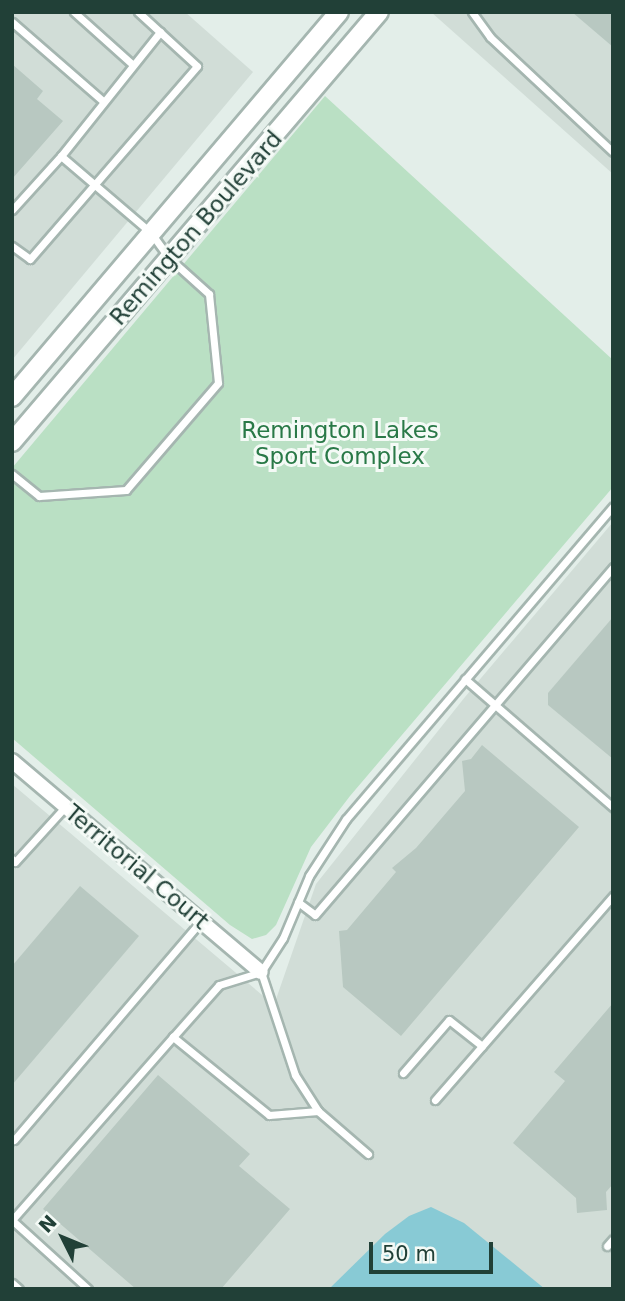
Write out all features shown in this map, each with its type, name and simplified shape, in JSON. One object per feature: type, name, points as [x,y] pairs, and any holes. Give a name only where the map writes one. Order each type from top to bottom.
[{"type":"street","name":"Remington Boulevard","points":[[12,397],[339,12]]},
{"type":"street","name":"Remington Boulevard","points":[[12,442],[379,12]]},
{"type":"street","name":"Territorial Court","points":[[12,761],[261,972]]},
{"type":"lane","points":[[74,12],[133,65]]},
{"type":"lane","points":[[12,246],[30,259],[197,66],[138,12]]},
{"type":"lane","points":[[472,12],[499,46],[613,152]]},
{"type":"lane","points":[[12,22],[103,101]]},
{"type":"lane","points":[[12,210],[61,156],[160,32]]},
{"type":"lane","points":[[12,474],[39,496],[126,490],[218,383],[209,294],[169,258],[151,233],[94,187],[61,156]]},
{"type":"lane","points":[[88,1289],[12,1220],[219,985],[261,972],[346,818],[613,506]]},
{"type":"lane","points":[[298,902],[315,915],[613,566]]},
{"type":"lane","points":[[465,679],[613,807]]},
{"type":"lane","points":[[12,859],[15,862],[65,806]]},
{"type":"lane","points":[[435,1100],[613,896]]},
{"type":"lane","points":[[14,1140],[201,921]]},
{"type":"lane","points":[[261,972],[295,1075],[318,1111],[368,1154]]},
{"type":"lane","points":[[403,1073],[449,1020],[482,1046]]},
{"type":"lane","points":[[173,1037],[270,1115],[318,1111]]},
{"type":"lane","points":[[607,1246],[613,1239]]},
{"type":"lane","points":[[12,1283],[19,1289]]},
{"type":"shaded area","points":[[12,12],[185,12],[253,72],[12,360]]},
{"type":"shaded area","points":[[431,12],[613,12],[613,174]]},
{"type":"shaded area","points":[[613,522],[613,1289],[12,1289],[12,784],[274,1005],[316,884],[465,697]]},
{"type":"green space","name":"Remington Lakes Sport Complex","points":[[325,96],[613,360],[613,487],[350,796],[311,847],[276,925],[266,935],[252,939],[230,925],[12,738],[12,468]]},
{"type":"water","points":[[431,1207],[464,1223],[545,1289],[329,1289],[385,1234],[409,1216]]},
{"type":"building","points":[[572,12],[613,12],[613,47]]},
{"type":"building","points":[[12,64],[43,91],[37,99],[63,121],[12,179]]},
{"type":"building","points":[[613,617],[613,759],[548,705],[548,693]]},
{"type":"building","points":[[482,745],[579,827],[401,1036],[343,987],[339,931],[347,930],[396,872],[392,868],[416,848],[465,791],[462,761],[471,759]]},
{"type":"building","points":[[80,886],[139,936],[12,1085],[12,966]]},
{"type":"building","points":[[613,1003],[613,1184],[606,1192],[607,1210],[577,1213],[576,1198],[513,1143],[565,1081],[554,1072]]},
{"type":"building","points":[[158,1075],[250,1154],[239,1166],[290,1209],[221,1289],[136,1289],[43,1209]]}]
